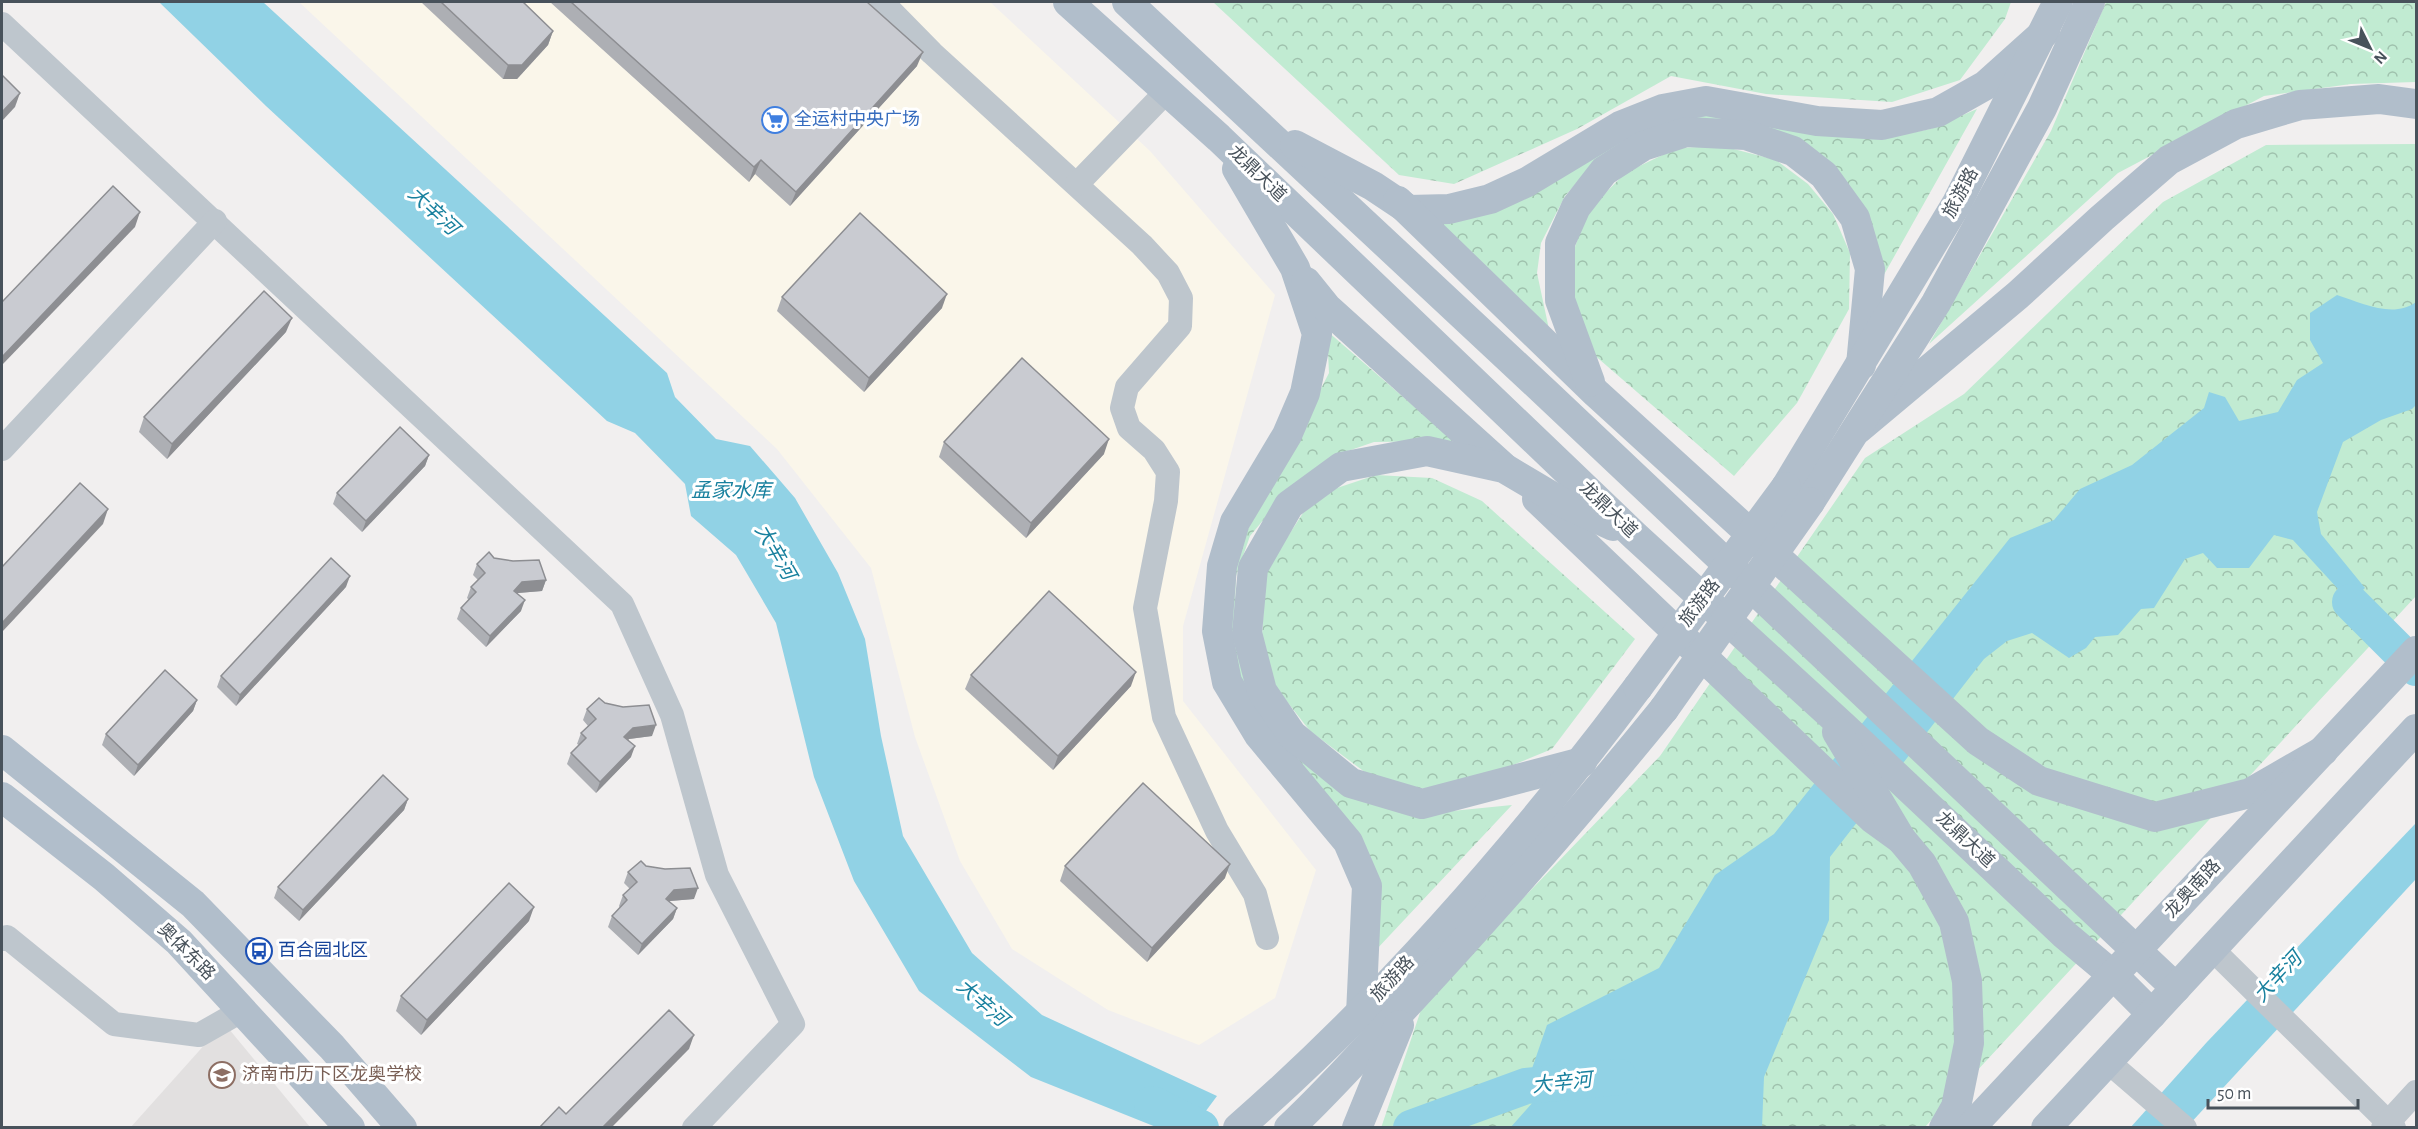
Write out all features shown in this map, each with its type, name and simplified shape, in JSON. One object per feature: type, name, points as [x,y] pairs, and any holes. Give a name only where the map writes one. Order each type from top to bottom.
[{"type":"main road","name":"龙鼎大道","points":[[1068,2],[1219,138],[1635,536],[1818,705],[1842,732],[1901,780],[2065,935],[2114,976],[2152,1014]]},
{"type":"main road","name":"龙鼎大道","points":[[1127,2],[1548,394],[1670,512],[1858,683],[2176,988]]},
{"type":"main road","name":"旅游路","points":[[1289,1128],[1335,1085],[1494,911],[1604,784],[1664,709],[1798,495],[1861,364],[1958,203],[2058,2]]},
{"type":"main road","name":"旅游路","points":[[1238,1128],[1309,1065],[1361,1014],[1472,894],[1582,762],[1638,687],[1798,495],[1858,429],[1936,303],[2036,118],[2090,2]]},
{"type":"main road","points":[[1246,114],[1301,149],[1398,201],[1409,210],[1449,209],[1490,199],[1527,182],[1620,126],[1663,109],[1706,101],[1817,121],[1882,125],[1938,112],[1986,85],[2045,32]]},
{"type":"main road","points":[[1858,429],[2018,295],[2169,160],[2236,124],[2300,105],[2379,99],[2416,104]]},
{"type":"main road","points":[[1670,512],[1596,393],[1581,362],[1560,300],[1560,243],[1576,207],[1604,171],[1643,146],[1686,132],[1746,135],[1792,151],[1824,175],[1855,218],[1870,269],[1861,364]]},
{"type":"main road","points":[[1219,138],[1295,268],[1327,308],[1504,468],[1815,760],[1876,811],[1922,864],[1954,922],[1967,981],[1969,1043],[1956,1107],[1944,1128]]},
{"type":"main road","points":[[1398,201],[1596,393],[1893,661],[1946,721]]},
{"type":"main road","points":[[1295,268],[1317,334],[1305,393],[1287,435],[1235,522],[1222,566],[1217,632],[1227,682],[1258,735],[1348,842],[1367,886],[1361,1014]]},
{"type":"main road","points":[[1582,762],[1422,804],[1352,783],[1292,735],[1262,691],[1247,633],[1253,568],[1289,505],[1341,467],[1427,451],[1504,468],[1562,502],[1635,536]]},
{"type":"main road","name":"龙奥南路","points":[[1970,1128],[2416,651]]},
{"type":"main road","points":[[1858,683],[1946,721],[2039,781],[2155,817],[2250,793],[2323,751]]},
{"type":"main road","points":[[1842,732],[1876,811]]},
{"type":"main road","points":[[2046,1128],[2413,733]]},
{"type":"main road","points":[[2,750],[123,845],[192,904],[332,1047],[402,1128]]},
{"type":"main road","name":"奥体东路","points":[[2,797],[104,877],[179,942],[350,1128]]},
{"type":"main road","points":[[1360,1120],[1406,1005]]},
{"type":"street","points":[[882,2],[932,53],[1142,245],[1168,273],[1181,298],[1180,326],[1127,387],[1122,408],[1130,428],[1154,450],[1168,471],[1166,501],[1145,608],[1164,717],[1217,831],[1255,894],[1267,938]]},
{"type":"street","points":[[2,24],[622,603],[672,715],[717,875],[793,1024],[694,1128]]},
{"type":"street","points":[[1077,184],[1167,90]]},
{"type":"street","points":[[2,448],[215,221]]},
{"type":"street","points":[[2,939],[7,937],[114,1024],[199,1035],[243,1010]]},
{"type":"street","points":[[2211,948],[2389,1126],[2416,1092]]},
{"type":"street","points":[[2108,1061],[2185,1128]]},
{"type":"shaded area","name":"全运村中央广场","points":[[299,2],[990,2],[1150,151],[1275,295],[1183,626],[1183,701],[1316,870],[1275,998],[1199,1045],[1108,1010],[1012,949],[960,861],[915,737],[871,568],[777,449]]},
{"type":"shaded area","name":"济南市历下区龙奥学校","points":[[224,1023],[310,1127],[130,1128]]},
{"type":"green space","points":[[1213,2],[2011,2],[2005,19],[1960,80],[1892,102],[1766,94],[1671,76],[1577,129],[1454,184],[1399,175]]},
{"type":"green space","points":[[2106,2],[2416,2],[2416,82],[2351,84],[2264,96],[2118,173],[1929,344],[2051,131]]},
{"type":"green space","points":[[1977,109],[1881,280],[1864,215],[1766,130],[1593,164],[1565,196],[1541,243],[1537,273],[1550,334],[1432,222],[1621,136],[1713,110],[1886,138],[1930,129]]},
{"type":"green space","points":[[2416,144],[2416,596],[1925,1127],[1381,1128],[1424,1001],[1660,756],[1865,458],[1964,394],[2163,202],[2266,145]]},
{"type":"green space","points":[[1722,146],[1776,160],[1808,184],[1833,214],[1850,253],[1849,309],[1797,403],[1734,476],[1577,340],[1567,270],[1587,212],[1625,173],[1677,148]]},
{"type":"green space","points":[[1327,331],[1454,441],[1374,442],[1345,452],[1285,494],[1250,536],[1236,576],[1234,631],[1307,764],[1432,813],[1512,805],[1375,951],[1377,886],[1267,732],[1231,659],[1229,566],[1329,373]]},
{"type":"green space","points":[[1376,475],[1432,478],[1482,501],[1635,639],[1552,749],[1479,779],[1420,789],[1366,773],[1310,731],[1274,685],[1262,635],[1266,570],[1303,513],[1334,489]]},
{"type":"water","name":"孟家水库","points":[[159,2],[263,2],[667,373],[675,397],[716,439],[750,446],[795,498],[838,573],[865,639],[881,736],[903,836],[972,953],[1042,1015],[1217,1096],[1194,1127],[1156,1127],[1031,1077],[919,991],[854,881],[814,777],[776,623],[736,555],[691,516],[685,484],[635,433],[607,421],[266,106]]},
{"type":"water","points":[[2337,295],[2387,309],[2407,307],[2416,302],[2416,405],[2412,409],[2381,420],[2343,442],[2317,512],[2321,534],[2365,588],[2350,602],[2293,540],[2274,535],[2249,568],[2217,568],[2203,553],[2185,559],[2154,608],[2141,609],[2118,635],[2095,637],[2086,648],[2069,658],[2032,633],[2007,641],[1984,659],[1830,857],[1829,920],[1764,1077],[1762,1127],[1510,1128],[1550,1083],[1578,1079],[1526,1086],[1547,1025],[1659,968],[1715,875],[1774,834],[2010,538],[2054,520],[2080,489],[2132,465],[2204,408],[2209,392],[2225,397],[2239,421],[2278,412],[2297,380],[2323,363],[2310,340],[2310,313]]},
{"type":"water","points":[[2416,823],[2416,879],[2187,1127],[2130,1128],[2207,1042]]},
{"type":"building","points":[[441,2],[523,2],[553,31],[522,65],[508,65]]},
{"type":"building","name":"全运村中央广场","points":[[571,2],[867,2],[923,52],[796,192],[761,160],[754,167]]},
{"type":"building","points":[[2,75],[20,93],[2,112]]},
{"type":"building","points":[[113,186],[140,212],[2,357],[2,302]]},
{"type":"building","points":[[860,213],[947,294],[869,378],[782,297]]},
{"type":"building","points":[[264,291],[292,318],[172,444],[144,417]]},
{"type":"building","points":[[1022,358],[1109,439],[1031,523],[944,442]]},
{"type":"building","points":[[400,427],[429,455],[366,521],[337,493]]},
{"type":"building","points":[[80,483],[108,509],[2,623],[2,567]]},
{"type":"building","points":[[489,552],[494,558],[513,561],[539,560],[546,580],[522,582],[514,591],[525,600],[490,636],[461,608],[476,592],[471,587],[485,573],[477,564]]},
{"type":"building","points":[[331,558],[350,576],[240,695],[221,676]]},
{"type":"building","points":[[1049,591],[1136,672],[1058,756],[971,675]]},
{"type":"building","points":[[165,670],[197,700],[138,765],[106,734]]},
{"type":"building","points":[[599,698],[605,703],[623,707],[649,705],[656,725],[633,728],[624,737],[635,746],[600,782],[571,753],[586,738],[581,733],[596,719],[587,709]]},
{"type":"building","points":[[383,775],[408,799],[303,910],[278,887]]},
{"type":"building","points":[[1143,783],[1230,864],[1152,948],[1065,866]]},
{"type":"building","points":[[641,861],[646,866],[665,869],[690,868],[698,888],[674,890],[666,899],[677,908],[642,944],[612,916],[627,900],[623,895],[637,882],[628,872]]},
{"type":"building","points":[[509,883],[534,907],[427,1020],[401,996]]},
{"type":"building","points":[[669,1010],[694,1035],[602,1128],[539,1128],[559,1107],[566,1114]]},
{"type":"waterway","points":[[2350,602],[2416,668]]},
{"type":"waterway","name":"大辛河","points":[[1411,1128],[1526,1086],[1619,1077]]},
{"type":"waterway","name":"大辛河","points":[[1152,1104],[1201,1128]]},
{"type":"place","name":"全运村中央广场","points":[[775,120]]},
{"type":"place","name":"百合园北区","points":[[259,951]]},
{"type":"place","name":"济南市历下区龙奥学校","points":[[222,1075]]}]
